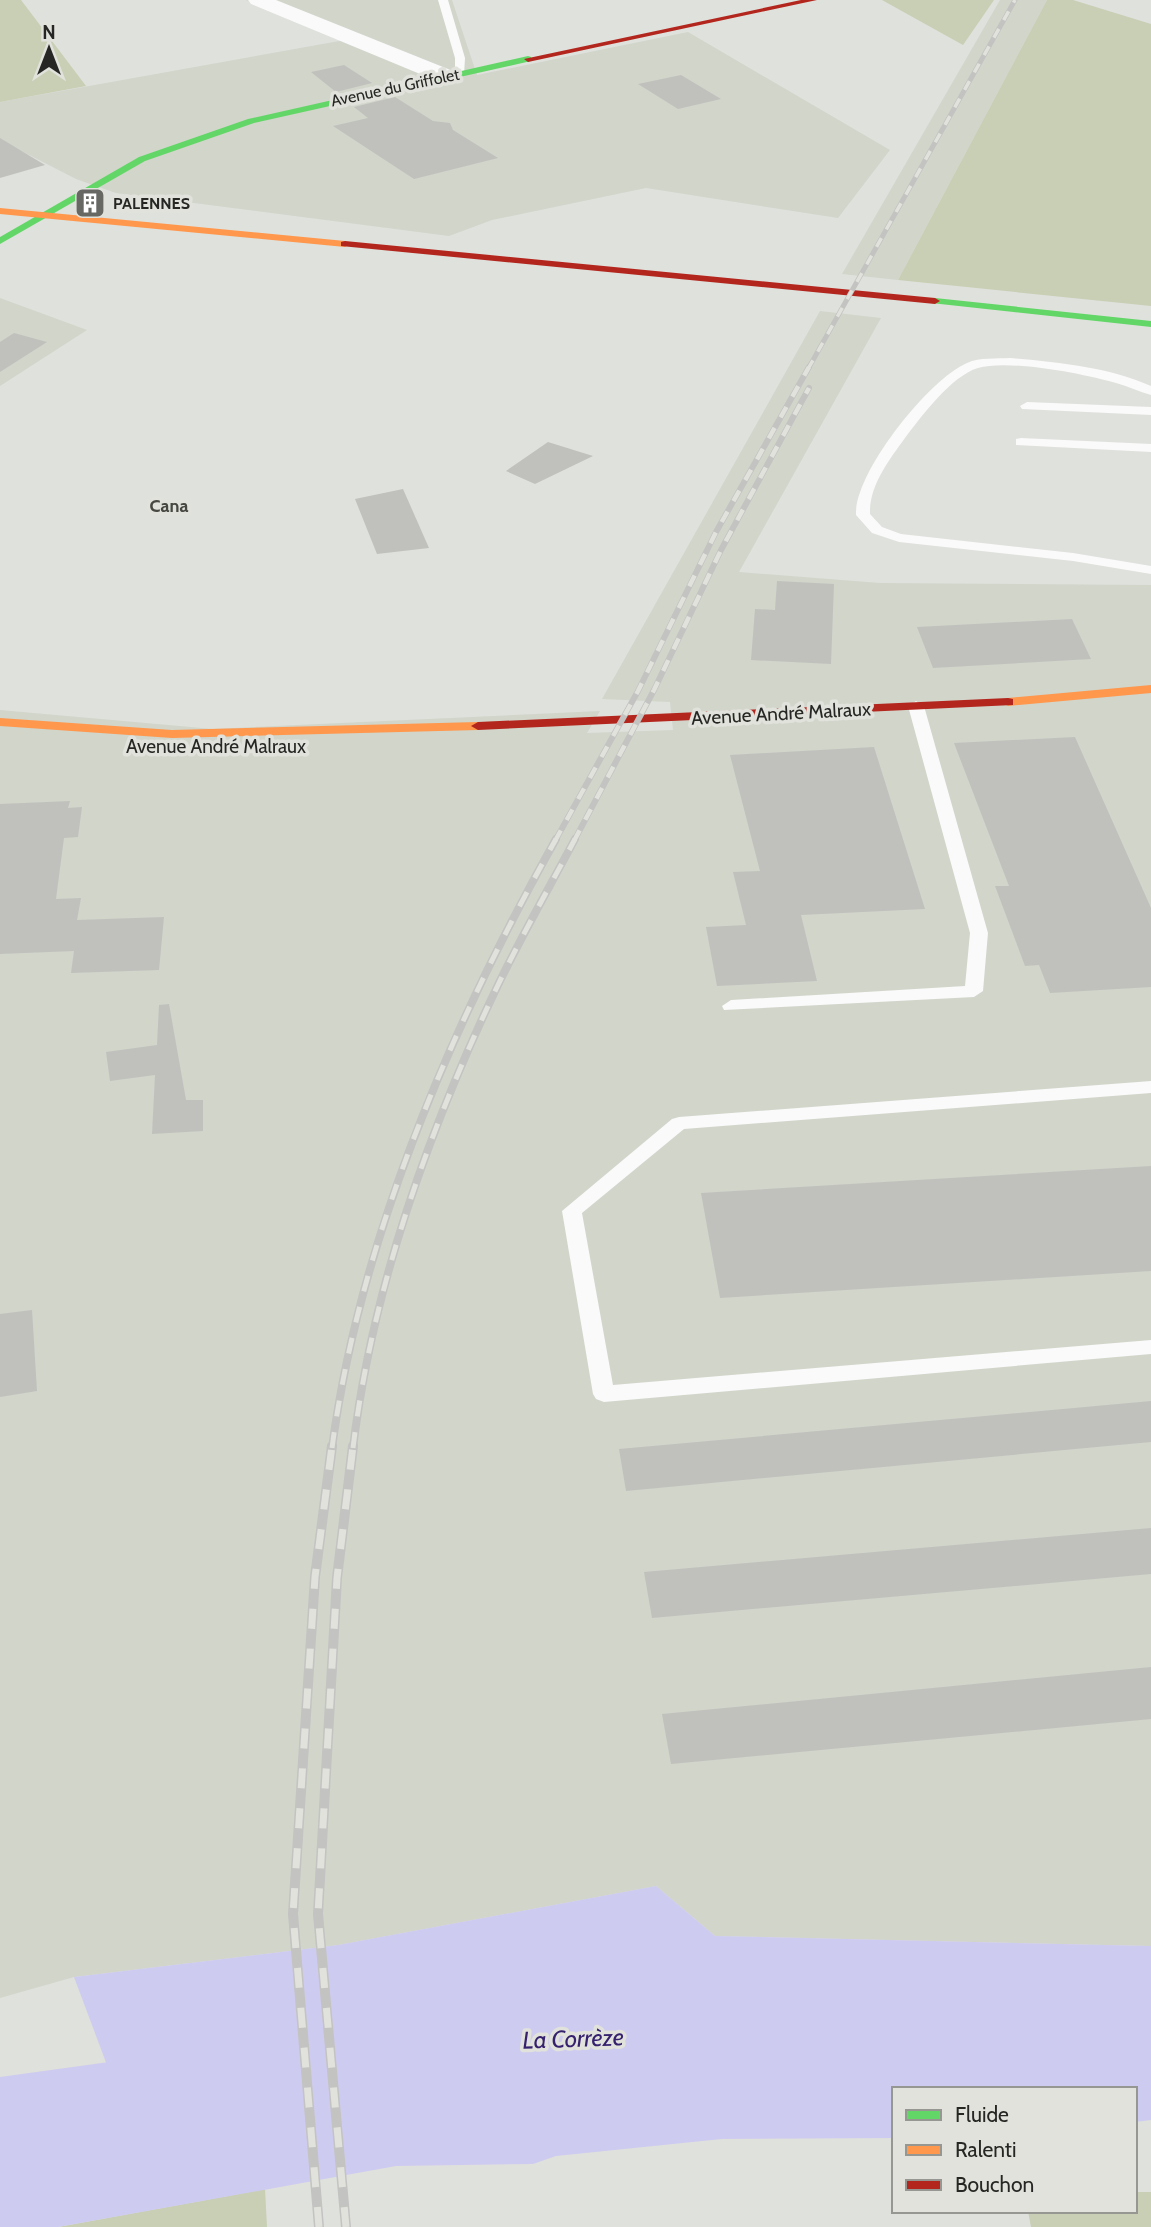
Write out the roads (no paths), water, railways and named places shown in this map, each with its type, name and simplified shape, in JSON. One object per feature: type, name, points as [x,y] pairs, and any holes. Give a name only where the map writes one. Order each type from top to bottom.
[{"type":"main road","name":"Avenue du Griffolet","points":[[0,241],[121,170],[163,150],[251,121],[453,74],[813,0]]},
{"type":"main road","points":[[2,216],[94,220],[807,294],[923,313],[1151,337]]},
{"type":"main road","points":[[2,216],[76,232],[807,294],[910,298],[1151,324]]},
{"type":"main road","name":"Avenue André Malraux","points":[[0,722],[172,734],[514,725],[1049,700],[1151,689]]},
{"type":"main road","name":"Avenue André Malraux","points":[[1049,700],[1151,704]]},
{"type":"main road","name":"Avenue André Malraux","points":[[319,747],[440,740],[514,725]]},
{"type":"main road","name":"Avenue André Malraux","points":[[42,741],[167,749],[251,748]]},
{"type":"street","points":[[258,0],[453,74]]},
{"type":"lane","points":[[443,0],[460,58],[453,74]]},
{"type":"lane","points":[[1151,391],[1101,376],[1020,363],[976,364],[962,369],[939,390],[887,451],[863,499],[863,515],[877,530],[899,538],[1073,557],[1151,570]]},
{"type":"lane","points":[[1027,406],[1151,411]]},
{"type":"lane","points":[[1021,442],[1151,448]]},
{"type":"lane","points":[[731,1006],[974,990],[979,933],[916,706]]},
{"type":"lane","points":[[1151,1087],[680,1124],[572,1211],[604,1394],[1151,1347]]},
{"type":"water","points":[[656,1886],[715,1936],[1151,1946],[1151,2120],[1137,2122],[1137,2087],[892,2087],[892,2138],[722,2139],[556,2156],[533,2164],[396,2166],[58,2227],[0,2227],[0,2111],[120,2100],[74,1977],[338,1945]]},
{"type":"waterway","name":"La Corrèze","points":[[0,2114],[196,2087]]},
{"type":"railway","points":[[808,369],[1015,0]]},
{"type":"railway","points":[[555,841],[638,691],[716,532],[809,367]]},
{"type":"railway","points":[[574,841],[654,690],[721,550],[809,388]]},
{"type":"railway","points":[[332,1448],[345,1369],[364,1290],[388,1211],[416,1134],[481,983],[556,839]]},
{"type":"railway","points":[[353,1448],[374,1329],[389,1270],[427,1153],[498,985],[575,839]]},
{"type":"railway","points":[[319,2227],[293,1914],[315,1577],[332,1446]]},
{"type":"railway","points":[[346,2227],[318,1914],[337,1578],[353,1446]]},
{"type":"place","name":"PALENNES","points":[[90,203]]},
{"type":"district","name":"Cana","points":[[169,506]]}]
